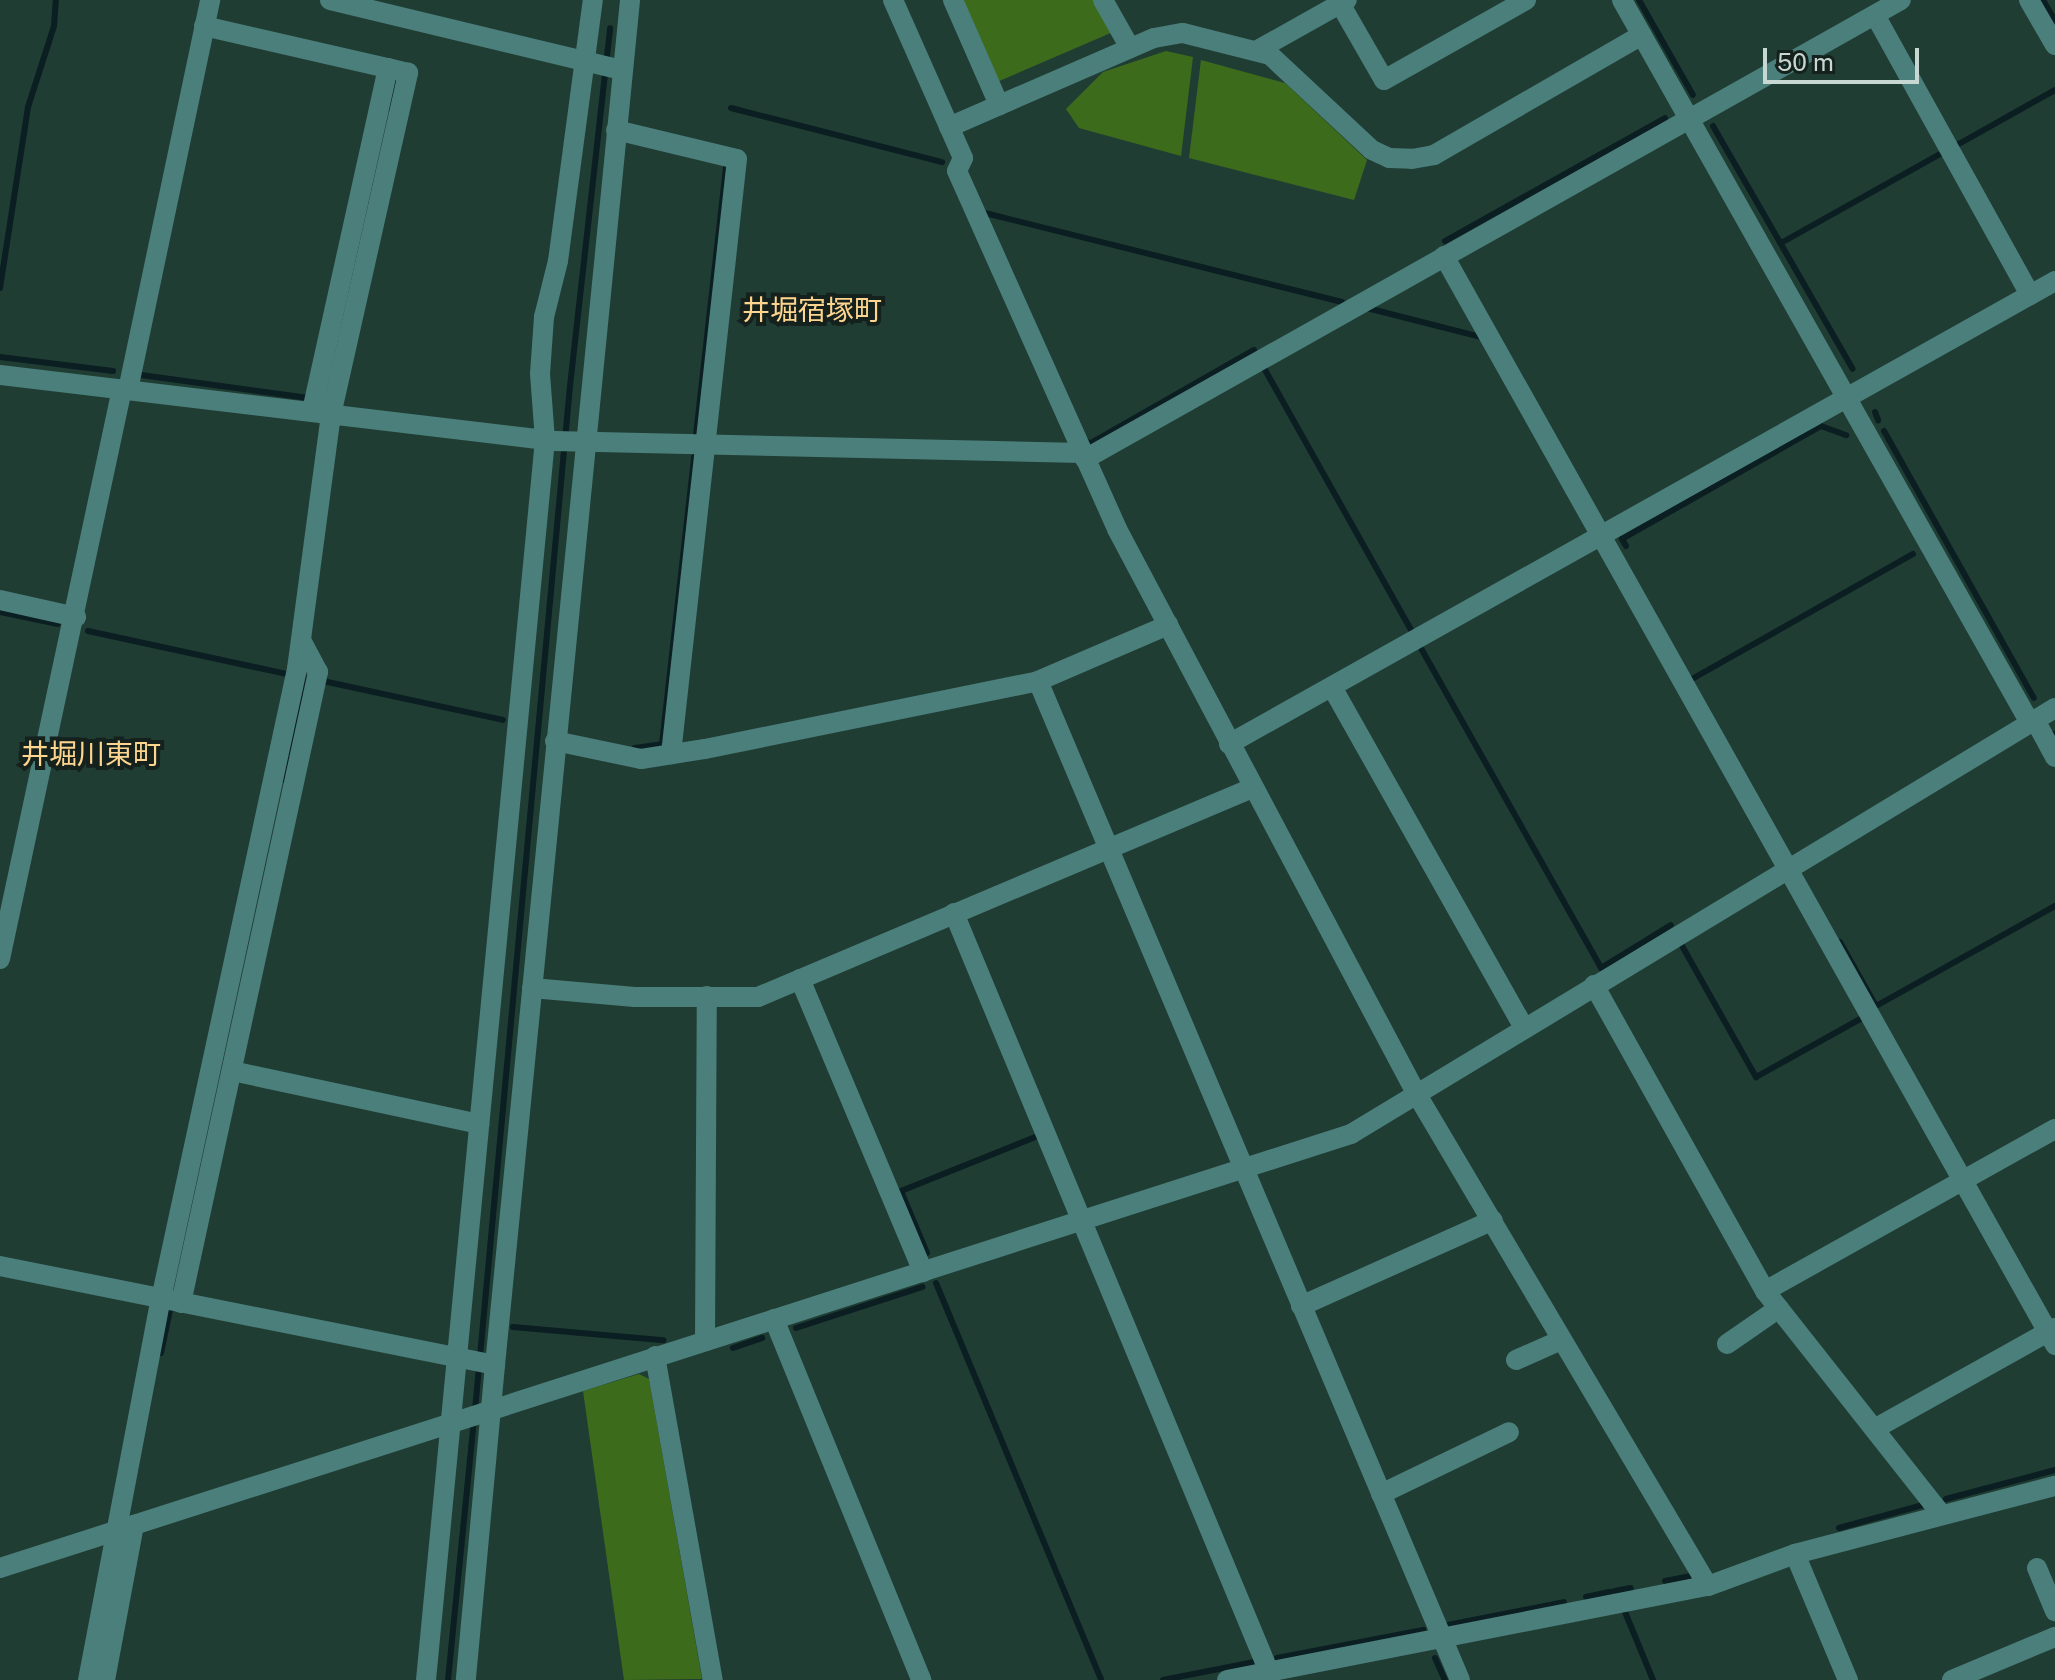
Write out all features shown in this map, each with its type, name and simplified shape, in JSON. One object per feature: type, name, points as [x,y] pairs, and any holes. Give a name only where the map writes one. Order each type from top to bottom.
[{"type":"street","points":[[0,959],[210,0]]},
{"type":"street","points":[[426,1680],[457,1420],[479,1124],[564,441],[616,130],[593,0]]},
{"type":"street","points":[[466,1680],[492,1364],[555,741],[564,441],[540,374],[544,317],[604,67],[630,0]]},
{"type":"street","points":[[893,0],[963,158],[957,171],[1083,456],[1229,744],[1416,1093],[1708,1586]]},
{"type":"street","points":[[953,0],[999,105]]},
{"type":"street","points":[[1103,0],[1130,48]]},
{"type":"street","points":[[1256,51],[1342,1],[1384,80],[1526,0]]},
{"type":"street","points":[[1622,0],[1847,399],[2055,757]]},
{"type":"street","points":[[0,375],[564,441],[1083,456],[1901,0]]},
{"type":"street","points":[[2029,0],[2055,45]]},
{"type":"street","points":[[339,1],[367,5],[604,67]]},
{"type":"street","points":[[1875,15],[2030,295]]},
{"type":"street","points":[[88,1680],[125,1528],[171,1301],[230,979],[301,640],[321,413],[408,73],[204,26]]},
{"type":"street","points":[[949,127],[1130,48],[1183,33],[1270,55],[1372,150],[1389,158],[1412,159],[1434,155],[1642,35]]},
{"type":"street","points":[[616,130],[737,159],[671,754]]},
{"type":"street","points":[[1444,256],[1963,1181],[2053,1335],[1876,1428]]},
{"type":"street","points":[[1229,744],[2055,281]]},
{"type":"street","points":[[0,600],[76,617]]},
{"type":"street","points":[[555,741],[641,759],[671,754],[1038,681],[1168,625]]},
{"type":"street","points":[[171,1301],[232,1071],[318,672],[301,640]]},
{"type":"street","points":[[1038,681],[1106,849],[1460,1680]]},
{"type":"street","points":[[1332,687],[1524,1028]]},
{"type":"street","points":[[0,1568],[1351,1134],[2055,708]]},
{"type":"street","points":[[532,988],[758,997],[1252,788]]},
{"type":"street","points":[[954,913],[1269,1672]]},
{"type":"street","points":[[230,979],[251,983]]},
{"type":"street","points":[[800,979],[923,1272]]},
{"type":"street","points":[[1594,985],[1765,1291],[1941,1514]]},
{"type":"street","points":[[705,1341],[707,996]]},
{"type":"street","points":[[232,1071],[479,1124]]},
{"type":"street","points":[[1765,1291],[2055,1129]]},
{"type":"street","points":[[1301,1306],[1493,1220]]},
{"type":"street","points":[[0,1266],[492,1364]]},
{"type":"street","points":[[1727,1344],[1779,1308]]},
{"type":"street","points":[[774,1319],[921,1680]]},
{"type":"street","points":[[1516,1360],[1561,1340]]},
{"type":"street","points":[[655,1356],[713,1680]]},
{"type":"street","points":[[1381,1494],[1509,1432]]},
{"type":"street","points":[[1227,1680],[1708,1586],[1795,1554],[2055,1486]]},
{"type":"street","points":[[105,1680],[125,1528]]},
{"type":"street","points":[[1795,1554],[1848,1680]]},
{"type":"street","points":[[2037,1568],[2055,1611]]},
{"type":"street","points":[[1952,1680],[2055,1637]]},
{"type":"green space","points":[[962,0],[1095,0],[1113,32],[997,82]]},
{"type":"green space","points":[[1166,51],[1193,57],[1181,156],[1079,128],[1066,109],[1103,72]]},
{"type":"green space","points":[[1201,60],[1285,83],[1367,160],[1354,200],[1189,158]]},
{"type":"green space","points":[[639,1374],[649,1379],[702,1679],[624,1680],[583,1391]]},
{"type":"waterway","points":[[0,288],[28,107],[54,26],[56,0]]},
{"type":"waterway","points":[[1639,0],[1693,95]]},
{"type":"waterway","points":[[2043,0],[2055,21]]},
{"type":"waterway","points":[[475,1410],[570,386],[610,28]]},
{"type":"waterway","points":[[390,109],[397,77]]},
{"type":"waterway","points":[[1957,145],[2055,90]]},
{"type":"waterway","points":[[731,108],[942,162]]},
{"type":"waterway","points":[[1445,241],[1665,118]]},
{"type":"waterway","points":[[1713,126],[1853,369]]},
{"type":"waterway","points":[[1781,243],[1942,153]]},
{"type":"waterway","points":[[696,435],[726,166]]},
{"type":"waterway","points":[[985,213],[1342,302]]},
{"type":"waterway","points":[[1367,308],[1481,337]]},
{"type":"waterway","points":[[1084,439],[1089,444],[1254,350]]},
{"type":"waterway","points":[[0,357],[113,371]]},
{"type":"waterway","points":[[1264,368],[1412,632]]},
{"type":"waterway","points":[[141,375],[308,398]]},
{"type":"waterway","points":[[1875,412],[1878,420]]},
{"type":"waterway","points":[[1626,546],[1622,539],[1821,426],[1846,435]]},
{"type":"waterway","points":[[1884,431],[2034,698]]},
{"type":"waterway","points":[[635,748],[662,744],[694,457]]},
{"type":"waterway","points":[[1692,679],[1913,554]]},
{"type":"waterway","points":[[0,612],[58,624]]},
{"type":"waterway","points":[[88,631],[287,674]]},
{"type":"waterway","points":[[1422,650],[1601,968],[1671,925]]},
{"type":"waterway","points":[[284,780],[306,678]]},
{"type":"waterway","points":[[323,681],[503,720]]},
{"type":"waterway","points":[[1840,942],[1876,1006],[2055,906]]},
{"type":"waterway","points":[[1681,944],[1756,1077],[1862,1018]]},
{"type":"waterway","points":[[927,1253],[901,1191],[1035,1137]]},
{"type":"waterway","points":[[936,1283],[1101,1680]]},
{"type":"waterway","points":[[796,1328],[922,1287]]},
{"type":"waterway","points":[[161,1353],[170,1310]]},
{"type":"waterway","points":[[513,1327],[663,1340]]},
{"type":"waterway","points":[[733,1348],[762,1338]]},
{"type":"waterway","points":[[448,1680],[474,1421]]},
{"type":"waterway","points":[[1946,1499],[2055,1470]]},
{"type":"waterway","points":[[1839,1528],[1926,1504]]},
{"type":"waterway","points":[[1665,1581],[1690,1576]]},
{"type":"waterway","points":[[1615,1591],[1631,1588]]},
{"type":"waterway","points":[[1586,1597],[1610,1592]]},
{"type":"waterway","points":[[1448,1625],[1564,1602]]},
{"type":"waterway","points":[[1625,1612],[1653,1680]]},
{"type":"waterway","points":[[1277,1658],[1423,1630]]},
{"type":"waterway","points":[[1435,1658],[1445,1680]]},
{"type":"waterway","points":[[1163,1680],[1254,1662]]},
{"type":"district","name":"井堀宿塚町","points":[[812,310]]},
{"type":"district","name":"井堀川東町","points":[[91,754]]}]
